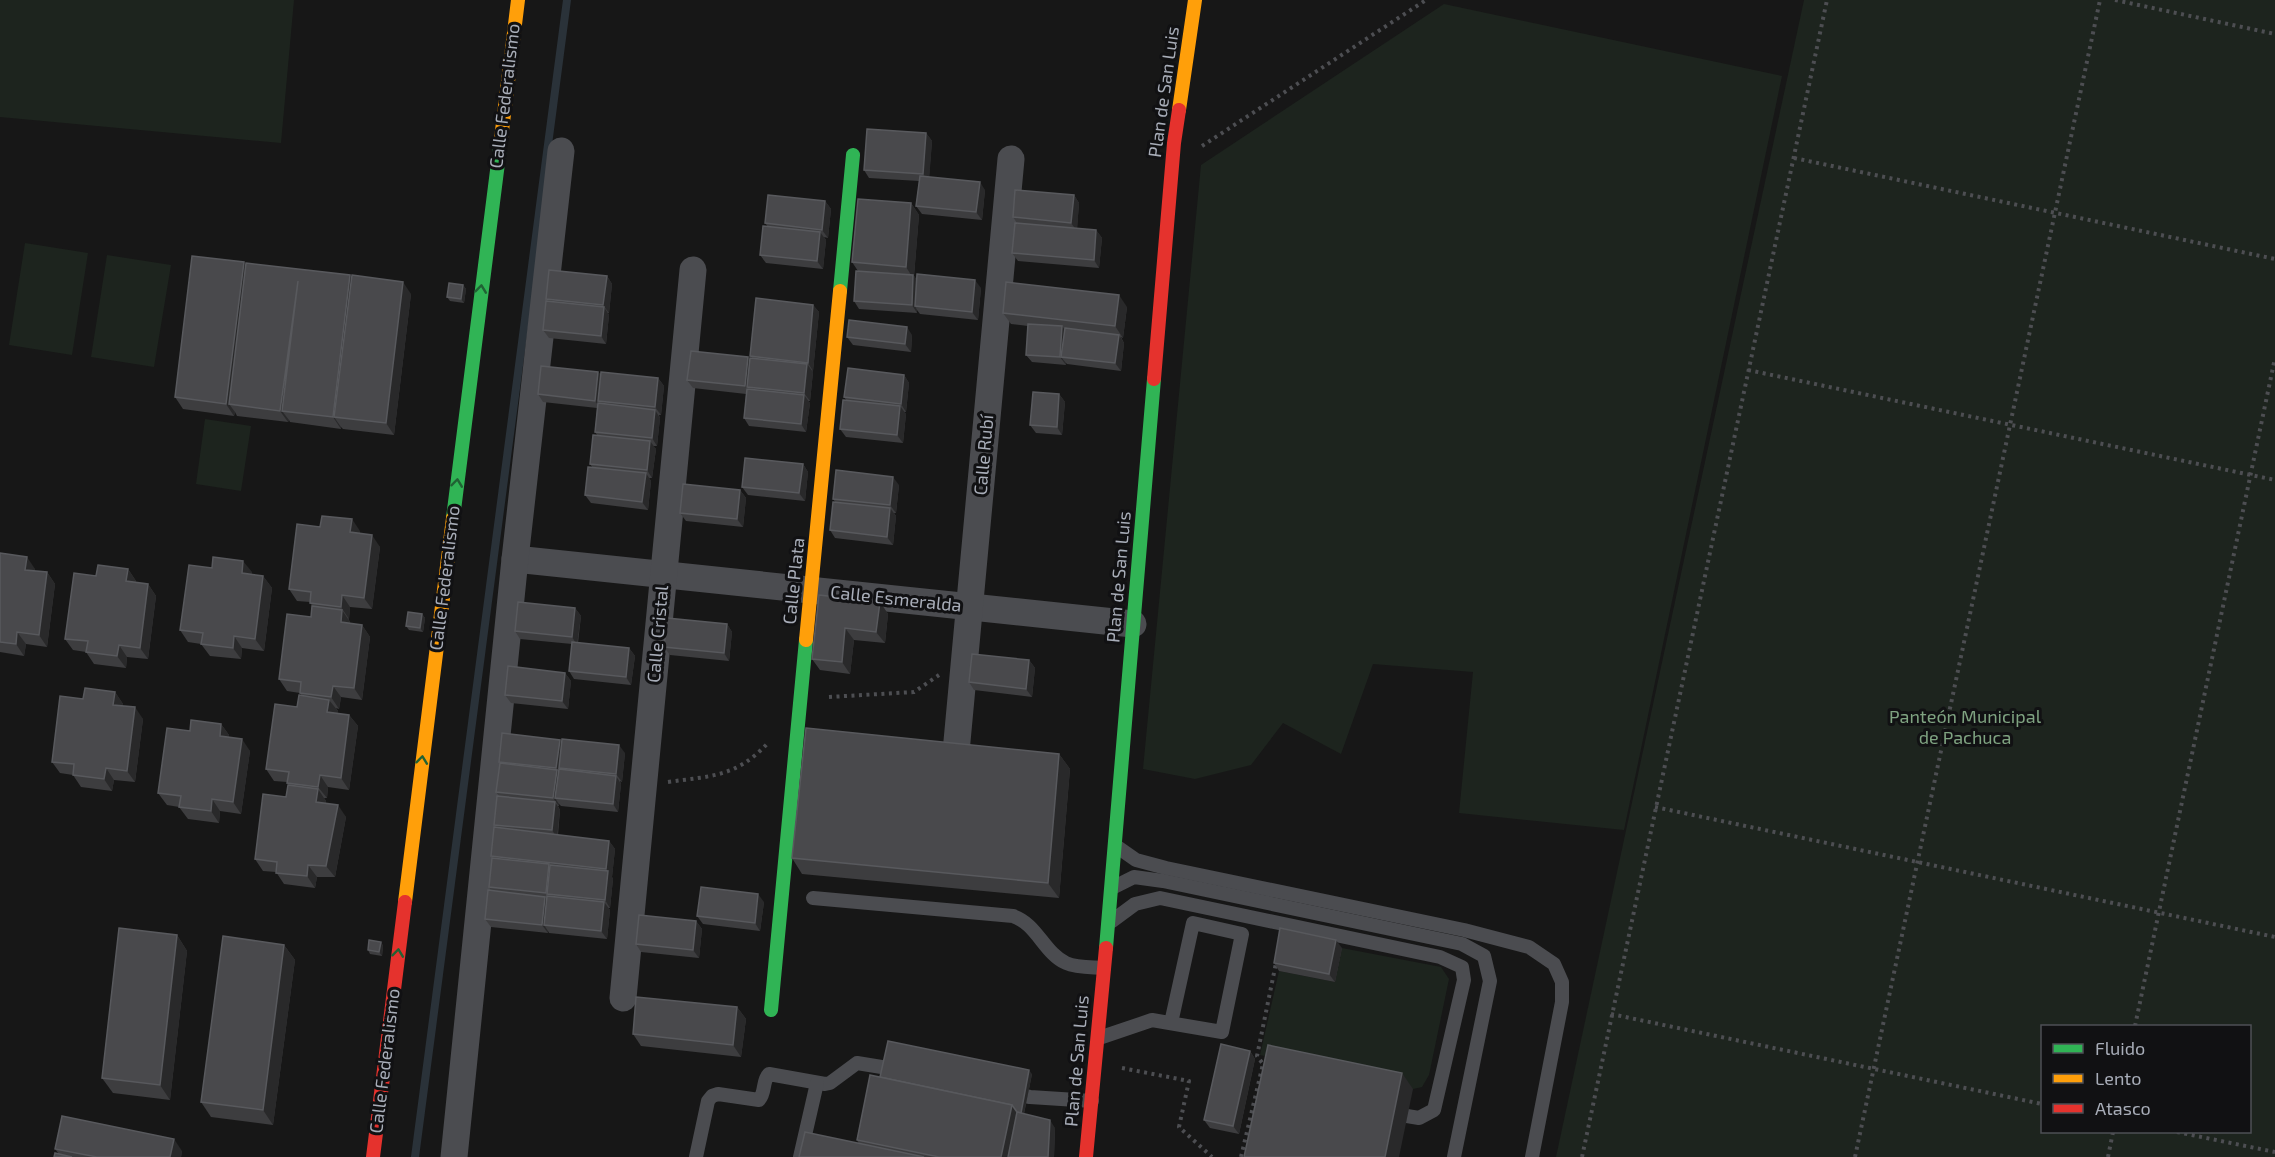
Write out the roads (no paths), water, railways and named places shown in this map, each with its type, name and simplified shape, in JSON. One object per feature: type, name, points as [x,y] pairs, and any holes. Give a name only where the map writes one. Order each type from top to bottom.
[{"type":"street","name":"Calle Federalismo","points":[[373,1157],[518,0]]},
{"type":"street","name":"Plan de San Luis","points":[[1086,1157],[1112,888],[1174,143],[1196,0]]},
{"type":"street","points":[[454,1157],[561,151]]},
{"type":"street","name":"Calle Plata","points":[[771,1010],[853,155]]},
{"type":"street","name":"Calle Rubí","points":[[956,752],[1011,159]]},
{"type":"street","name":"Calle Cristal","points":[[623,998],[693,270]]},
{"type":"street","name":"Calle Esmeralda","points":[[516,559],[1133,624]]},
{"type":"lane","points":[[1115,846],[1136,860],[1156,865],[1464,930],[1528,946],[1554,963],[1562,982],[1562,1002],[1532,1157]]},
{"type":"lane","points":[[1112,888],[1134,877],[1163,881],[1462,944],[1484,956],[1490,981],[1454,1157]]},
{"type":"lane","points":[[813,898],[1013,916],[1024,919],[1063,962],[1072,966],[1104,968]]},
{"type":"lane","points":[[1108,924],[1135,903],[1160,898],[1440,957],[1462,967],[1464,980],[1434,1110],[1419,1118],[1407,1116]]},
{"type":"lane","points":[[1097,1039],[1152,1020],[1222,1032],[1242,934],[1193,923],[1171,1023]]},
{"type":"lane","points":[[696,1157],[708,1101],[712,1096],[718,1094],[759,1100],[769,1074],[817,1083],[830,1083],[857,1062],[918,1074]]},
{"type":"lane","points":[[800,1157],[817,1083]]},
{"type":"lane","points":[[996,1090],[1030,1097],[1092,1101]]},
{"type":"waterway","points":[[415,1157],[567,0]]},
{"type":"park label","name":"Panteón Municipal de Pachuca","points":[[1965,727]]}]
